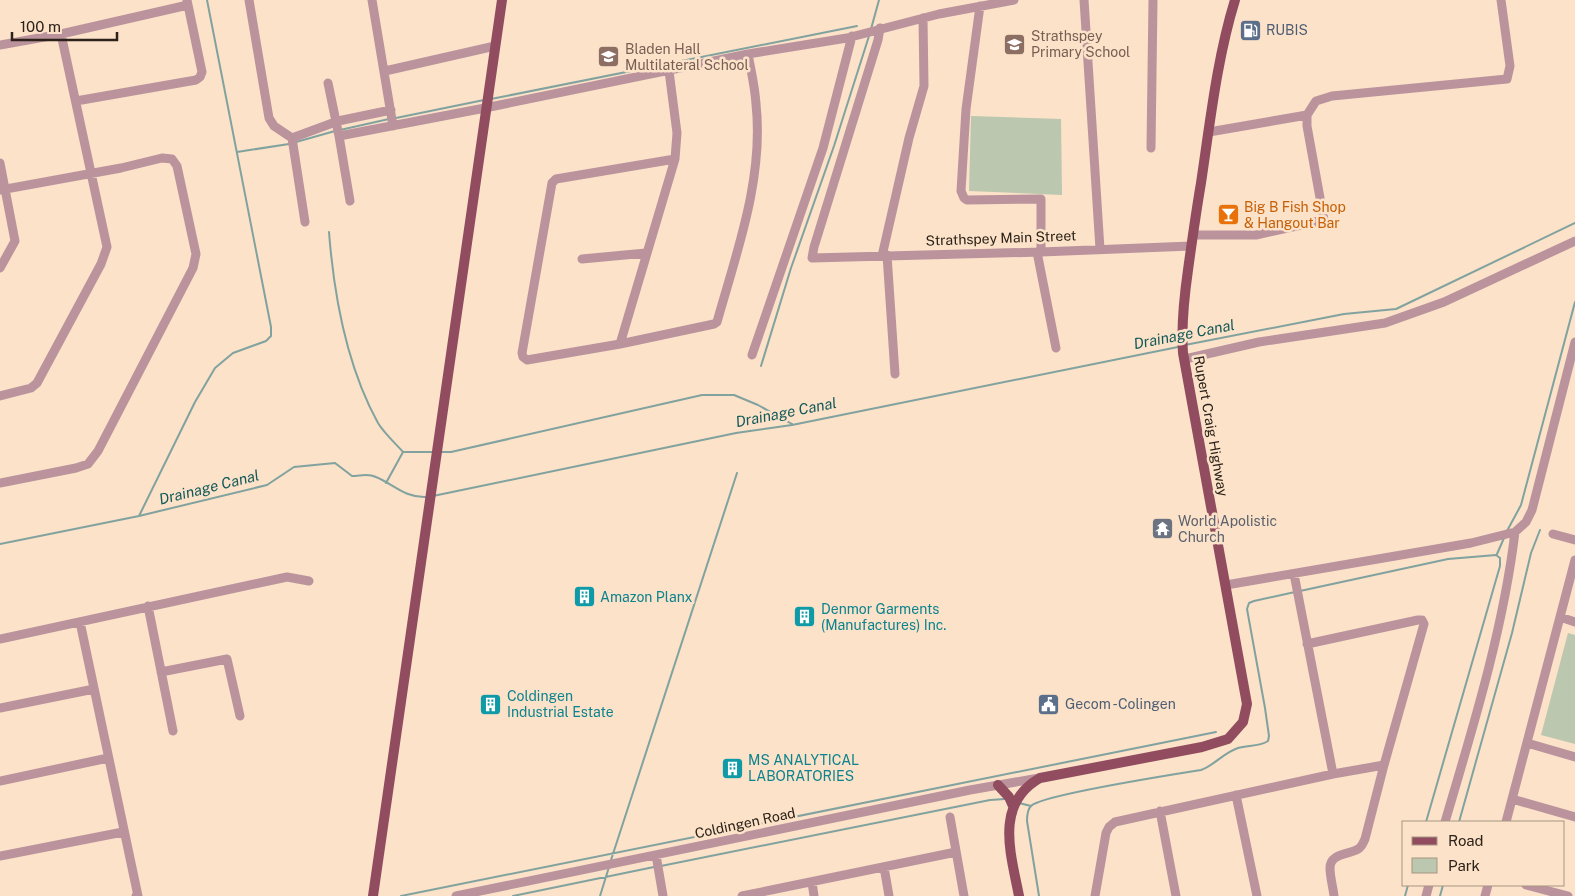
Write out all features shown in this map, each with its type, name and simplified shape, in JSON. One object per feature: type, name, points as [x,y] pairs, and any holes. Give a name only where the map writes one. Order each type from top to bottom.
[{"type":"main road","points":[[372,896],[502,0]]},
{"type":"main road","name":"Rupert Craig Highway","points":[[1040,778],[1202,747],[1228,739],[1236,732],[1242,722],[1247,704],[1184,356],[1182,335],[1183,311],[1192,241],[1209,132],[1229,20],[1235,0]]},
{"type":"main road","points":[[1019,896],[1009,826],[1013,806],[1027,787],[1040,778]]},
{"type":"main road","points":[[998,785],[1009,797],[1013,806]]},
{"type":"street","points":[[249,0],[269,118],[274,126],[292,138],[305,222]]},
{"type":"street","points":[[372,0],[393,126]]},
{"type":"street","points":[[339,136],[748,54],[852,36],[923,18],[1014,0]]},
{"type":"street","points":[[1084,0],[1100,249]]},
{"type":"street","points":[[1151,148],[1153,0]]},
{"type":"street","points":[[1209,132],[1307,115],[1316,101],[1332,96],[1507,79],[1510,66],[1501,0]]},
{"type":"street","points":[[0,45],[61,34],[188,2],[202,72],[200,77],[196,80],[76,101]]},
{"type":"street","points":[[980,6],[966,109],[961,191],[964,198],[968,200],[1041,199],[1039,252],[1056,348]]},
{"type":"street","points":[[895,374],[884,256],[909,138],[924,86],[923,18]]},
{"type":"street","name":"Strathspey Main Street","points":[[880,28],[812,258],[1100,249],[1256,235],[1324,220],[1307,126],[1307,115]]},
{"type":"street","points":[[0,396],[30,388],[37,383],[65,334],[107,247],[61,34]]},
{"type":"street","points":[[752,355],[823,148],[852,36]]},
{"type":"street","points":[[385,71],[495,46]]},
{"type":"street","points":[[675,159],[556,180],[552,183],[522,353],[523,357],[527,360],[620,344],[717,322],[752,193],[757,149],[756,104],[748,54]]},
{"type":"street","points":[[620,344],[675,159],[677,133],[669,70]]},
{"type":"street","points":[[328,84],[350,201]]},
{"type":"street","points":[[292,138],[336,122],[390,110]]},
{"type":"street","points":[[0,483],[88,464],[98,451],[193,268],[196,254],[177,166],[172,159],[162,158],[91,174],[3,189]]},
{"type":"street","points":[[0,163],[3,189],[15,241],[0,268]]},
{"type":"street","points":[[1184,356],[1384,323],[1444,302],[1575,241]]},
{"type":"street","points":[[582,259],[646,253]]},
{"type":"street","points":[[1226,585],[1471,543],[1515,532],[1526,522],[1532,510],[1575,342]]},
{"type":"street","points":[[1446,821],[1484,689],[1511,564],[1515,532]]},
{"type":"street","points":[[1552,534],[1575,540]]},
{"type":"street","points":[[1506,821],[1575,560]]},
{"type":"street","points":[[1294,574],[1333,774]]},
{"type":"street","points":[[0,639],[287,577],[309,581]]},
{"type":"street","points":[[148,606],[173,731]]},
{"type":"street","points":[[1560,618],[1575,622]]},
{"type":"street","points":[[1307,644],[1422,620],[1424,624],[1365,839],[1362,846],[1357,850],[1336,857],[1332,860],[1330,866],[1334,896]]},
{"type":"street","points":[[80,622],[138,896],[136,896]]},
{"type":"street","points":[[161,672],[227,659],[240,716]]},
{"type":"street","points":[[0,708],[94,689]]},
{"type":"street","points":[[1527,743],[1575,757]]},
{"type":"street","points":[[0,781],[108,758]]},
{"type":"street","points":[[1094,896],[1106,833],[1109,826],[1122,819],[1384,765]]},
{"type":"street","name":"Coldingen Road","points":[[456,896],[657,862],[998,785],[1040,778]]},
{"type":"street","points":[[1236,795],[1257,896]]},
{"type":"street","points":[[1512,799],[1575,818]]},
{"type":"street","points":[[1160,811],[1176,896]]},
{"type":"street","points":[[950,817],[964,896]]},
{"type":"street","points":[[0,856],[123,832]]},
{"type":"street","points":[[742,896],[956,852]]},
{"type":"street","points":[[657,862],[663,896]]},
{"type":"street","points":[[884,867],[889,896]]},
{"type":"street","points":[[812,882],[814,896]]},
{"type":"street","points":[[1530,886],[1568,896]]},
{"type":"green space","points":[[971,116],[1061,119],[1062,195],[969,191]]},
{"type":"green space","points":[[1568,633],[1575,635],[1575,744],[1541,735]]},
{"type":"waterway","points":[[139,516],[195,402],[215,368],[233,353],[266,341],[271,336],[271,327],[207,0]]},
{"type":"waterway","points":[[871,29],[879,0]]},
{"type":"waterway","points":[[491,99],[857,26]]},
{"type":"waterway","points":[[761,366],[791,268],[834,146],[869,36]]},
{"type":"waterway","points":[[396,118],[484,100]]},
{"type":"waterway","points":[[340,130],[389,119]]},
{"type":"waterway","points":[[296,142],[335,131]]},
{"type":"waterway","points":[[237,152],[289,144]]},
{"type":"waterway","name":"Drainage Canal","points":[[1185,345],[1344,314],[1396,309],[1575,223]]},
{"type":"waterway","points":[[329,232],[338,306],[343,330],[358,378],[378,423],[403,452],[386,483]]},
{"type":"waterway","points":[[1507,531],[1521,505],[1575,302]]},
{"type":"waterway","name":"Drainage Canal","points":[[433,496],[736,433],[792,425],[1178,347]]},
{"type":"waterway","points":[[440,452],[451,452],[702,395],[734,395],[758,405],[792,424]]},
{"type":"waterway","points":[[403,452],[433,452]]},
{"type":"waterway","name":"Drainage Canal","points":[[0,544],[139,516],[267,485],[294,467],[335,463],[352,476],[373,476],[405,493],[426,497]]},
{"type":"waterway","points":[[611,860],[737,473]]},
{"type":"waterway","points":[[1459,821],[1512,633],[1531,553],[1540,530]]},
{"type":"waterway","points":[[1497,554],[1504,538]]},
{"type":"waterway","points":[[1300,591],[1448,559],[1496,555],[1500,558],[1500,566],[1426,821]]},
{"type":"waterway","points":[[1039,896],[1027,821],[1028,811],[1031,806],[1040,801],[1059,796],[1201,770],[1233,750],[1268,741],[1265,708],[1247,609],[1249,603],[1254,601],[1295,592]]},
{"type":"waterway","points":[[401,896],[1216,732]]},
{"type":"waterway","points":[[661,866],[990,800],[1005,799]]},
{"type":"waterway","points":[[1019,803],[1031,806]]},
{"type":"waterway","points":[[600,896],[609,867]]},
{"type":"waterway","points":[[513,896],[654,867]]},
{"type":"waterway","points":[[1405,896],[1408,886]]},
{"type":"waterway","points":[[1440,896],[1443,886]]},
{"type":"place","name":"RUBIS","points":[[1250,30]]},
{"type":"place","name":"Strathspey Primary School","points":[[1015,44]]},
{"type":"place","name":"Bladen Hall Multilateral School","points":[[609,57]]},
{"type":"place","name":"Big B Fish Shop & Hangout Bar","points":[[1228,215]]},
{"type":"place","name":"World Apolistic Church","points":[[1162,529]]},
{"type":"place","name":"Amazon Planx","points":[[584,597]]},
{"type":"place","name":"Denmor Garments (Manufactures) Inc.","points":[[805,617]]},
{"type":"place","name":"Coldingen Industrial Estate","points":[[491,704]]},
{"type":"place","name":"Gecom -Colingen","points":[[1049,704]]},
{"type":"place","name":"MS ANALYTICAL LABORATORIES","points":[[732,768]]}]
